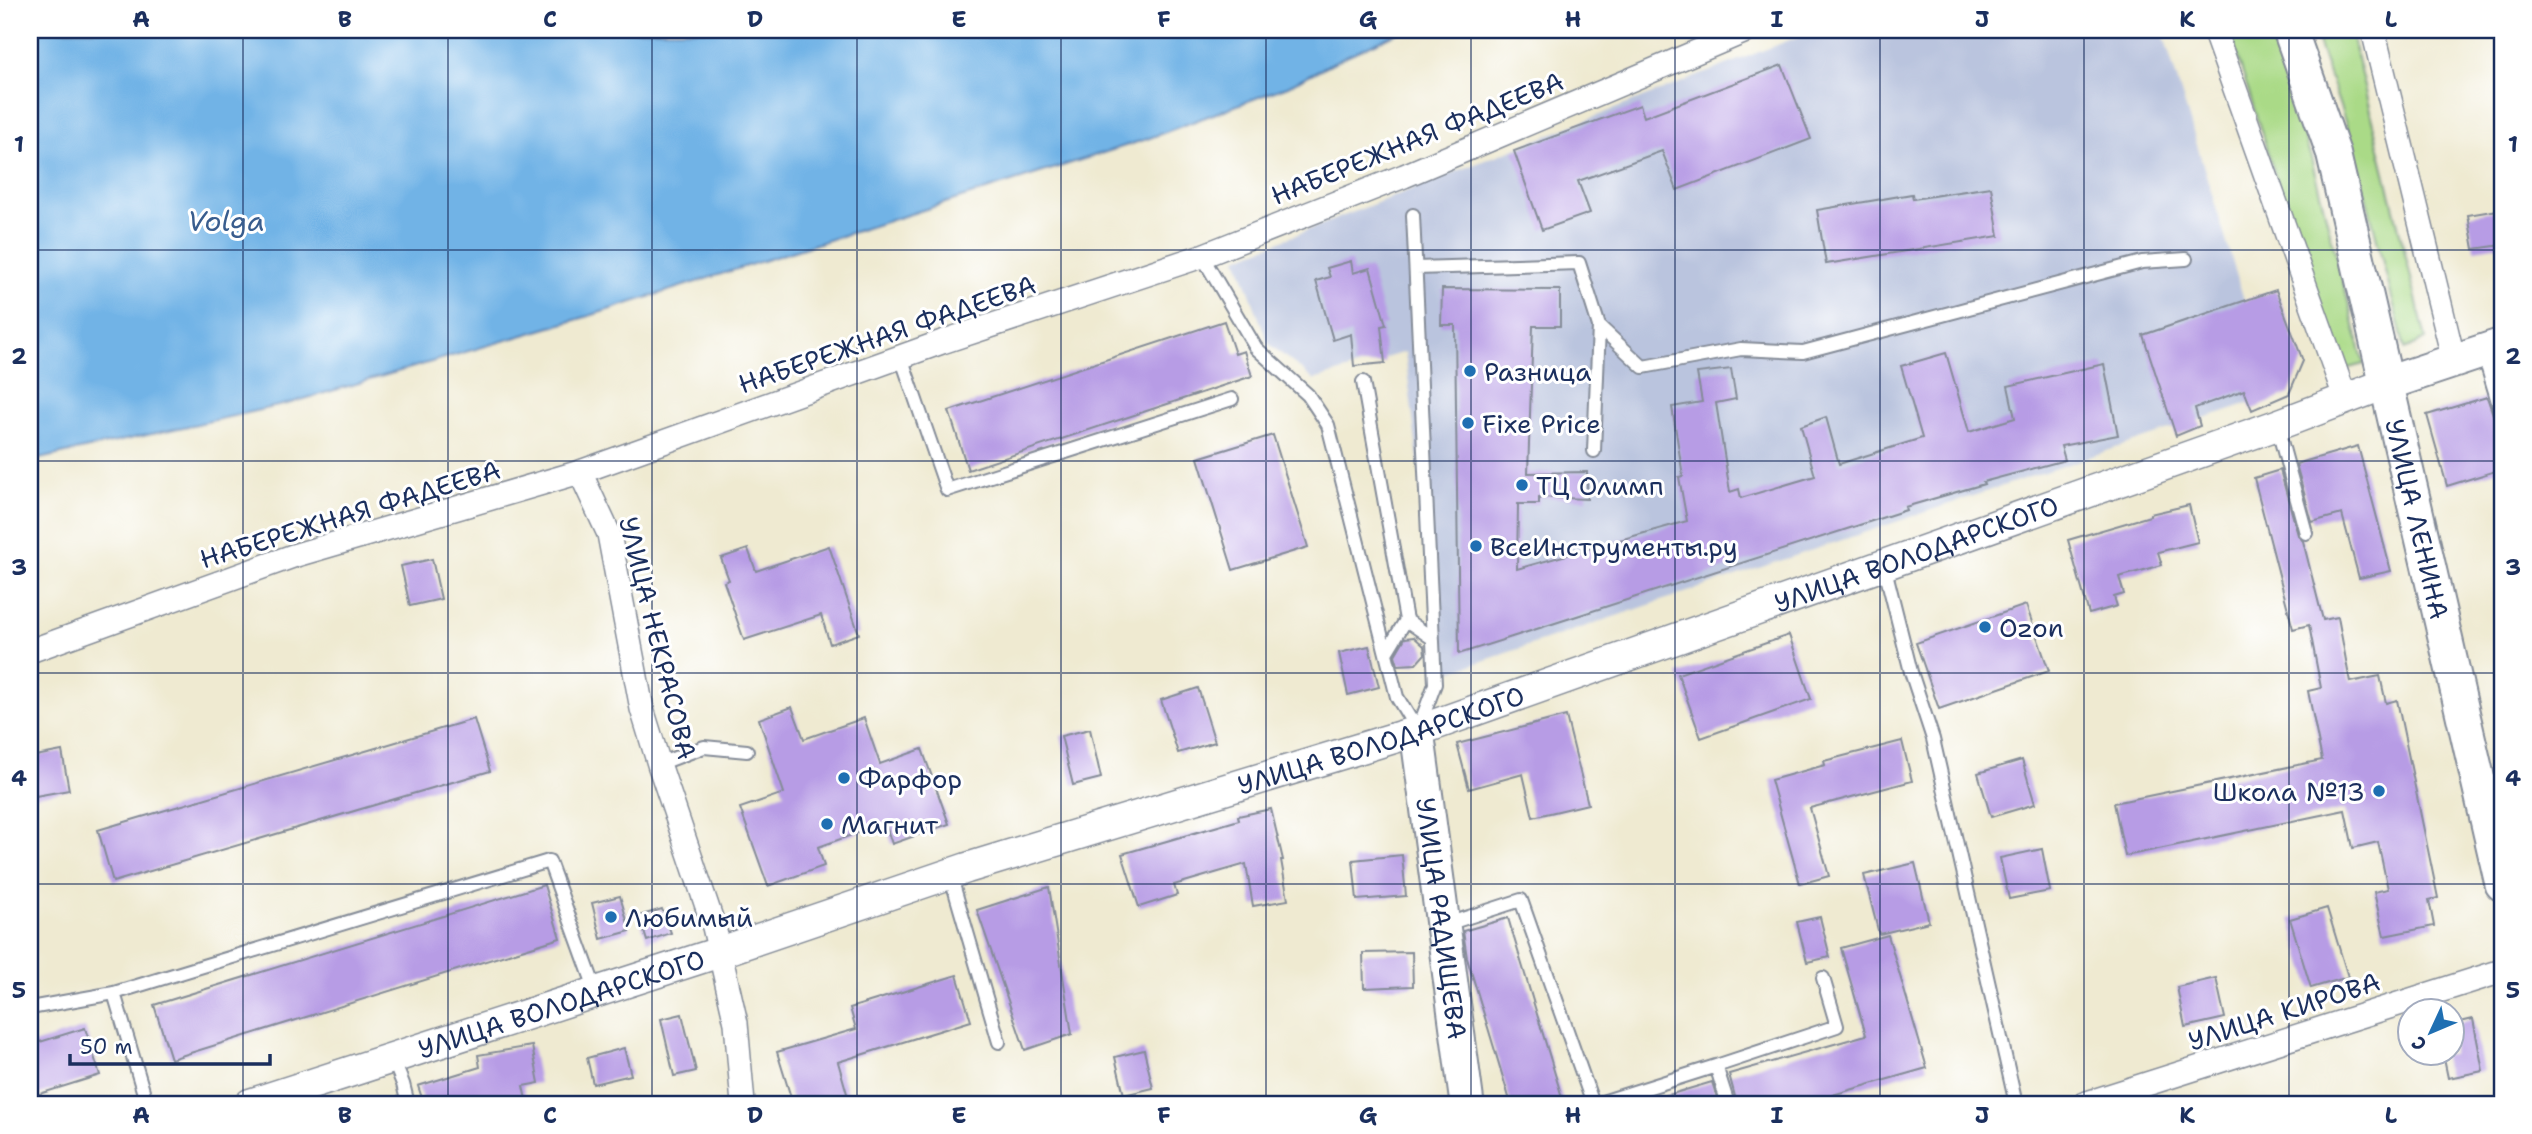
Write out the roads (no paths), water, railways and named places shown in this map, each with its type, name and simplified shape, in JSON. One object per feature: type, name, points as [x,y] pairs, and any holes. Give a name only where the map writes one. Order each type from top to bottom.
[{"type":"main road","name":"УЛИЦА ЛЕНИНА","points":[[2290,30],[2333,152],[2502,884]]},
{"type":"main road","name":"УЛИЦА ВОЛОДАРСКОГО","points":[[2388,383],[2480,353]]},
{"type":"main road","name":"УЛИЦА РАДИЩЕВА","points":[[1417,731],[1467,1104]]},
{"type":"street","name":"НАБЕРЕЖНАЯ ФАДЕЕВА","points":[[30,651],[293,556],[580,472],[901,357],[1202,256],[1404,176],[1748,30]]},
{"type":"street","points":[[2214,30],[2346,400]]},
{"type":"street","points":[[2373,30],[2480,353]]},
{"type":"street","name":"УЛИЦА ВОЛОДАРСКОГО","points":[[250,1104],[720,952],[950,874],[1417,731],[2388,383]]},
{"type":"street","name":"УЛИЦА НЕКРАСОВА","points":[[580,472],[609,534],[642,709],[714,927],[736,1023],[743,1104]]},
{"type":"street","name":"УЛИЦА КИРОВА","points":[[2084,1104],[2502,971]]},
{"type":"lane","points":[[1413,215],[1435,684],[1417,731]]},
{"type":"lane","points":[[1202,256],[1256,348],[1308,396],[1328,425],[1397,697],[1417,731]]},
{"type":"lane","points":[[1599,326],[1643,367],[1741,349],[1803,352],[2142,262],[2186,258]]},
{"type":"lane","points":[[1416,268],[1578,263],[1599,326],[1594,451]]},
{"type":"lane","points":[[2480,353],[2502,415]]},
{"type":"lane","points":[[901,357],[947,490],[1233,399]]},
{"type":"lane","points":[[1363,382],[1406,620],[1386,653]]},
{"type":"lane","points":[[2277,425],[2306,533]]},
{"type":"lane","points":[[1884,564],[1911,673],[1933,739],[2015,1104]]},
{"type":"lane","points":[[1406,620],[1432,638]]},
{"type":"lane","points":[[659,764],[704,747],[747,751]]},
{"type":"lane","points":[[30,1008],[114,993],[549,861],[596,992]]},
{"type":"lane","points":[[950,874],[999,1042]]},
{"type":"lane","points":[[1443,925],[1521,900],[1594,1104],[1838,1026],[1823,978]]},
{"type":"lane","points":[[114,993],[147,1104]]},
{"type":"lane","points":[[392,1058],[408,1104]]},
{"type":"lane","points":[[1716,1066],[1728,1104]]},
{"type":"water","name":"Volga","points":[[30,30],[1404,30],[1288,86],[1147,139],[589,316],[287,404],[30,461]]},
{"type":"place","name":"Разница","points":[[1470,371]]},
{"type":"place","name":"Fixe Price","points":[[1468,423]]},
{"type":"place","name":"ТЦ Олимп","points":[[1522,485]]},
{"type":"place","name":"ВсеИнструменты.ру","points":[[1476,546]]},
{"type":"place","name":"Ozon","points":[[1985,627]]},
{"type":"place","name":"Фарфор","points":[[844,778]]},
{"type":"place","name":"Школа №13","points":[[2379,791]]},
{"type":"place","name":"Магнит","points":[[827,824]]},
{"type":"place","name":"Любимый","points":[[611,917]]}]
